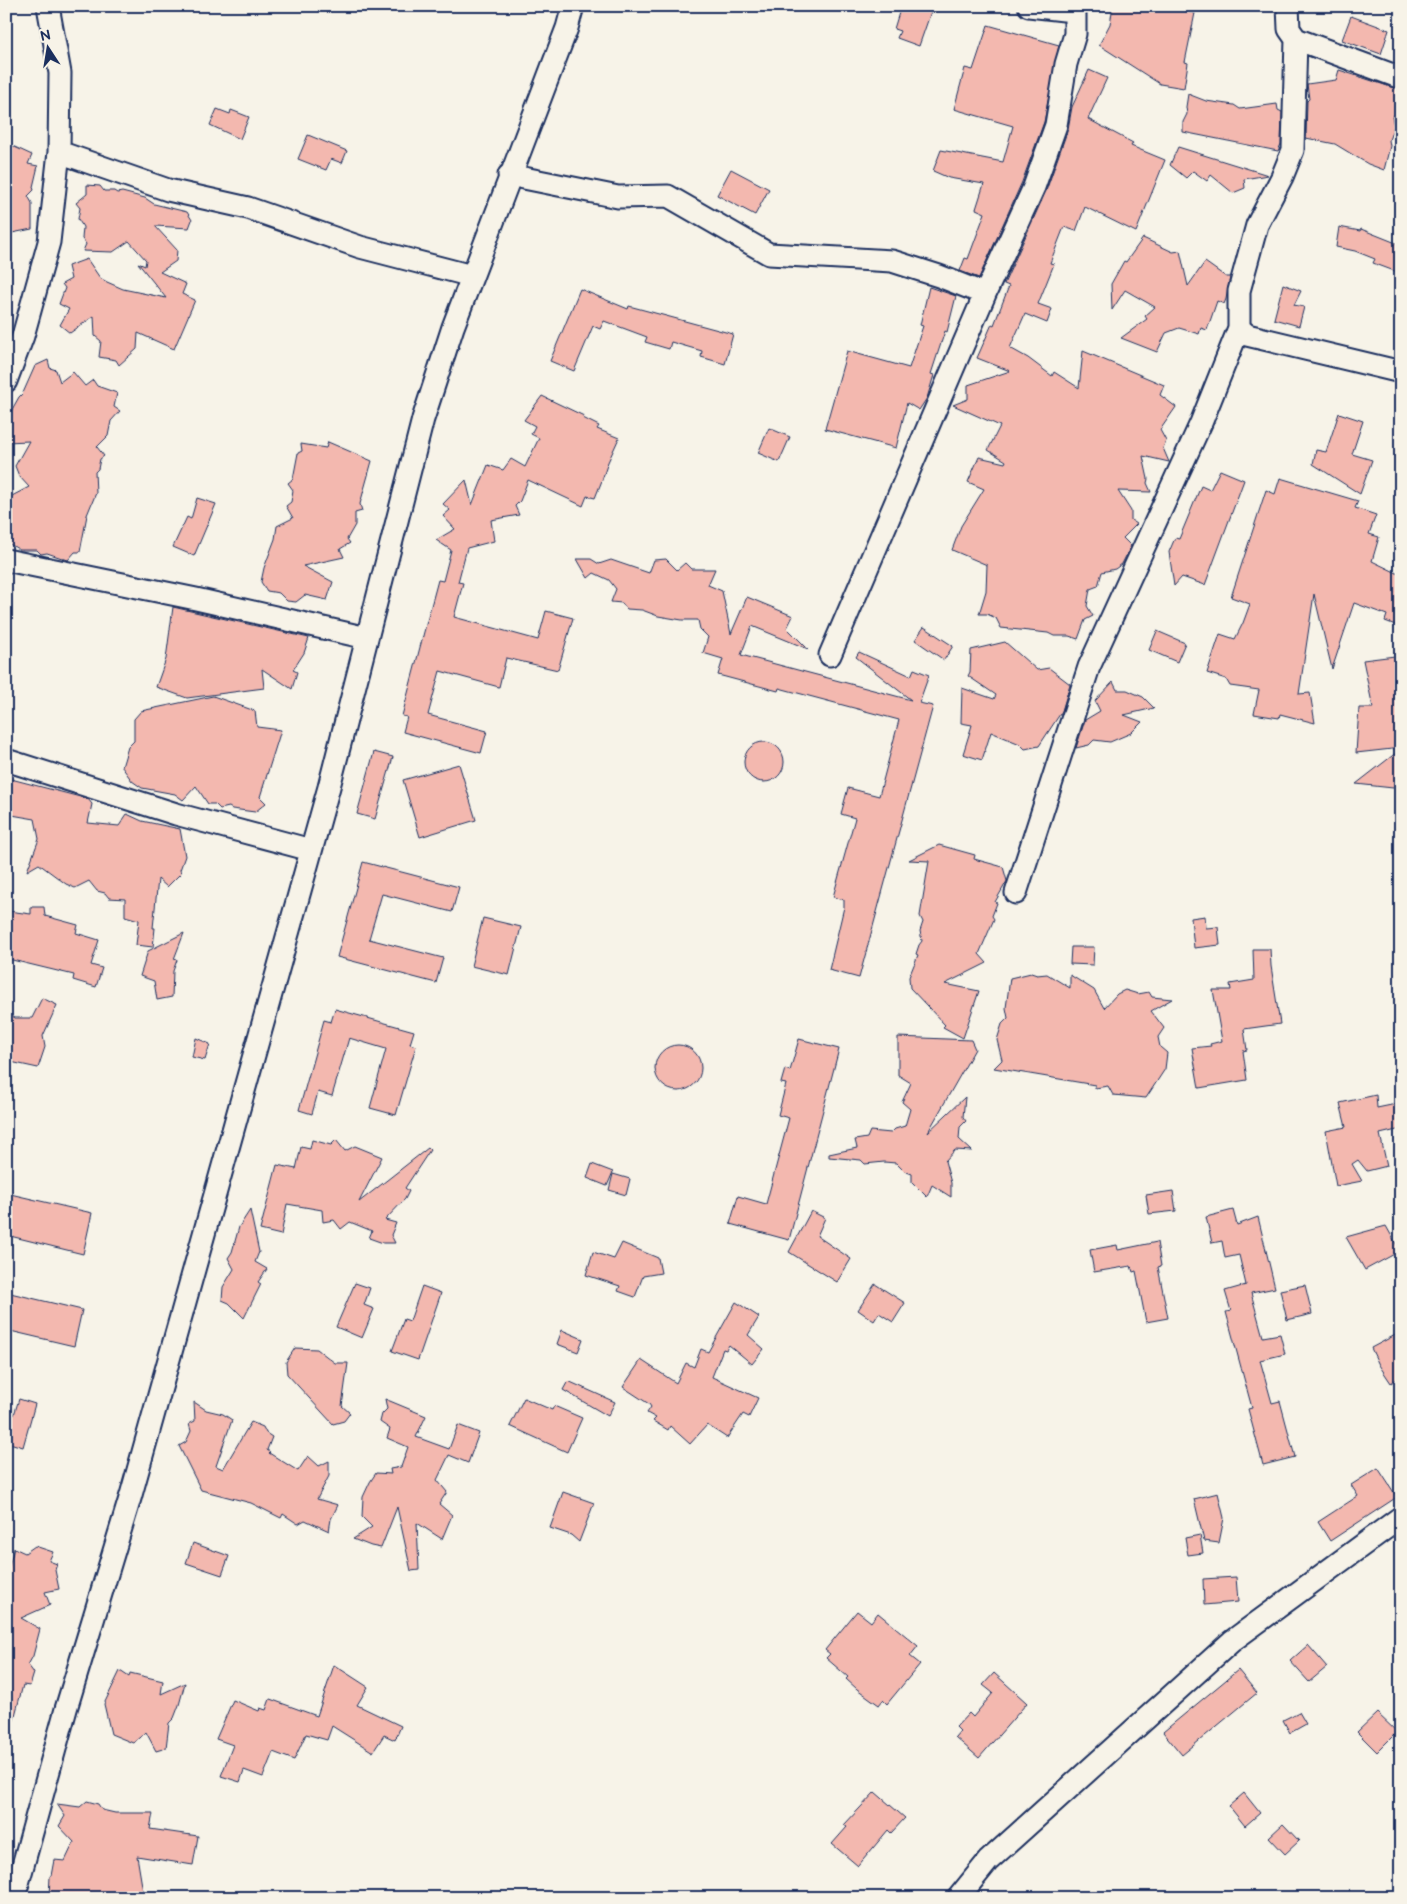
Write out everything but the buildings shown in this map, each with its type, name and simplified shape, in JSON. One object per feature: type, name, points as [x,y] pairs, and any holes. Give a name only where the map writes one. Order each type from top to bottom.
[{"type":"street","points":[[6,381],[23,336],[49,242],[59,152],[60,73],[48,6]]},
{"type":"street","points":[[14,1898],[15,1864],[66,1709],[130,1495],[311,850],[423,419],[472,276],[509,175],[567,28],[573,6]]},
{"type":"street","points":[[830,655],[985,294],[1034,188],[1056,125],[1066,64],[1075,34],[1077,7],[1064,10],[1029,6]]},
{"type":"street","points":[[1288,6],[1289,29],[1296,39],[1401,78]]},
{"type":"street","points":[[1016,894],[1089,667],[1201,423],[1239,328],[1239,291],[1257,225],[1282,178],[1293,150],[1296,39]]},
{"type":"street","points":[[59,152],[168,190],[248,208],[360,247],[472,276]]},
{"type":"street","points":[[509,175],[618,197],[668,196],[769,254],[892,261],[939,276],[985,294]]},
{"type":"street","points":[[1239,328],[1247,335],[1401,372]]},
{"type":"street","points":[[6,560],[196,599],[367,638]]},
{"type":"street","points":[[6,760],[176,814],[311,850]]},
{"type":"street","points":[[958,1898],[988,1861],[1232,1642],[1401,1517]]}]
